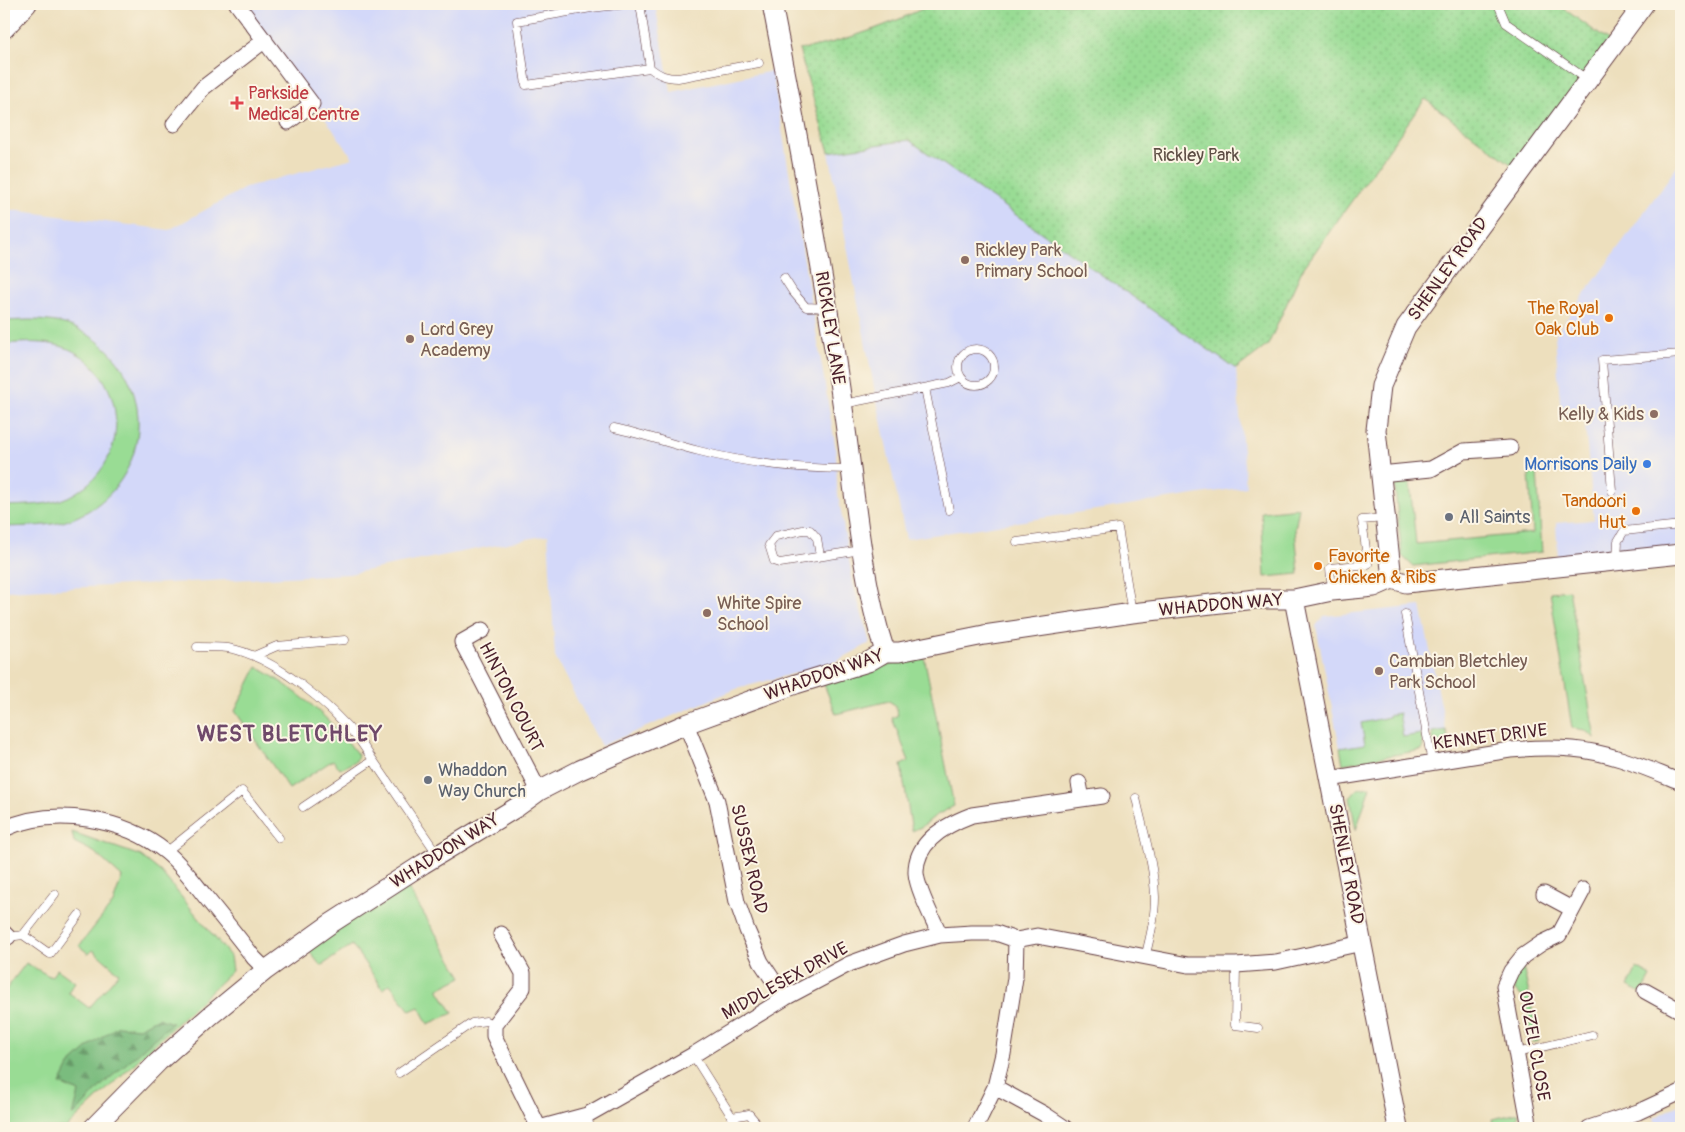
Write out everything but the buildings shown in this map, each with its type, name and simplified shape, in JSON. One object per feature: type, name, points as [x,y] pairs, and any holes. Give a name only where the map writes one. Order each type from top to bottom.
[{"type":"street","points":[[4,29],[27,4]]},
{"type":"street","points":[[237,4],[312,104],[288,122]]},
{"type":"street","name":"RICKLEY LANE","points":[[772,4],[796,125],[843,404],[861,550],[885,652]]},
{"type":"street","name":"SHENLEY ROAD","points":[[1392,579],[1376,430],[1381,386],[1406,327],[1644,4]]},
{"type":"street","points":[[174,124],[203,88],[265,40]]},
{"type":"street","points":[[1380,474],[1431,469],[1464,451],[1510,448]]},
{"type":"street","name":"WHADDON WAY","points":[[93,1128],[158,1062],[266,970],[330,924],[517,807],[539,791],[580,770],[686,724],[796,684],[868,662],[885,652],[899,652],[984,635],[1132,613],[1256,599],[1294,599],[1332,591],[1374,587],[1392,579],[1406,583],[1681,554]]},
{"type":"street","name":"SHENLEY ROAD","points":[[1294,599],[1398,1128]]},
{"type":"street","name":"HINTON COURT","points":[[483,630],[462,642],[539,791]]},
{"type":"street","name":"SUSSEX ROAD","points":[[686,724],[717,801],[737,902],[747,930],[761,962],[784,998]]},
{"type":"street","name":"KENNET DRIVE","points":[[1329,779],[1510,750],[1540,748],[1573,749],[1607,756],[1646,768],[1681,782]]},
{"type":"street","points":[[1079,783],[1082,799]]},
{"type":"street","points":[[940,935],[918,883],[916,872],[921,854],[933,836],[956,821],[972,815],[1102,796]]},
{"type":"street","points":[[4,829],[32,819],[74,817],[107,824],[135,833],[166,852],[184,869],[254,958],[266,970]]},
{"type":"street","name":"OUZEL CLOSE","points":[[1530,1128],[1504,986],[1511,971],[1523,956],[1542,943],[1559,935],[1583,890]]},
{"type":"street","points":[[1544,894],[1572,909]]},
{"type":"street","name":"MIDDLESEX DRIVE","points":[[539,1128],[588,1122],[784,998],[849,964],[904,944],[940,935],[996,933],[1016,940],[1037,936],[1188,965],[1236,965],[1276,962],[1362,943]]},
{"type":"street","points":[[501,934],[523,973],[523,988],[494,1024],[494,1036],[539,1128]]},
{"type":"street","points":[[974,1128],[995,1087],[1015,978],[1016,940]]},
{"type":"street","points":[[1645,991],[1681,1011]]},
{"type":"street","points":[[995,1087],[1065,1128]]},
{"type":"street","points":[[1588,1128],[1638,1112],[1681,1092]]},
{"type":"lane","points":[[627,4],[591,6],[517,21],[526,85],[650,68]]},
{"type":"lane","points":[[640,4],[650,68],[658,74],[667,78],[678,78],[759,63]]},
{"type":"lane","points":[[1498,4],[1506,24],[1588,80]]},
{"type":"lane","points":[[784,278],[806,307],[827,308]]},
{"type":"lane","points":[[975,348],[984,350],[991,356],[994,365],[993,374],[987,382],[978,385],[968,383],[961,377],[958,368],[960,358],[966,351],[975,348]]},
{"type":"lane","points":[[1612,492],[1602,360],[1681,354]]},
{"type":"lane","points":[[843,404],[949,383],[961,377]]},
{"type":"lane","points":[[925,388],[949,510]]},
{"type":"lane","points":[[614,428],[725,457],[780,466],[817,469],[851,468]]},
{"type":"lane","points":[[1332,591],[1330,568],[1368,564],[1362,520],[1384,518]]},
{"type":"lane","points":[[1616,561],[1618,541],[1624,531],[1681,525]]},
{"type":"lane","points":[[1017,542],[1118,528],[1132,613]]},
{"type":"lane","points":[[820,556],[817,538],[810,530],[776,536],[769,545],[774,561],[780,563],[861,550]]},
{"type":"lane","points":[[1405,614],[1432,763]]},
{"type":"lane","points":[[254,656],[277,646],[345,640]]},
{"type":"lane","points":[[197,647],[228,648],[254,656],[270,664],[326,706],[347,725],[438,855]]},
{"type":"lane","points":[[303,807],[373,760]]},
{"type":"lane","points":[[166,852],[242,791],[280,838]]},
{"type":"lane","points":[[1136,798],[1155,897],[1154,919],[1145,958]]},
{"type":"lane","points":[[54,894],[12,935],[50,954],[79,915]]},
{"type":"lane","points":[[1236,965],[1235,1026],[1258,1028]]},
{"type":"lane","points":[[398,1073],[472,1023],[486,1021],[494,1024]]},
{"type":"lane","points":[[1517,1053],[1592,1035]]},
{"type":"lane","points":[[693,1055],[732,1117],[749,1114],[761,1128]]},
{"type":"shaded area","name":"Lord Grey Academy","points":[[244,4],[655,4],[671,92],[772,71],[836,450],[837,488],[853,583],[870,643],[833,663],[736,689],[601,746],[555,657],[548,535],[349,574],[4,591],[4,209],[169,230],[247,187],[353,158]]},
{"type":"shaded area","name":"Rickley Park Primary School","points":[[909,140],[1236,369],[1246,487],[906,539],[874,387],[829,152]]},
{"type":"shaded area","points":[[1681,161],[1681,547],[1558,559],[1556,523],[1594,520],[1584,413],[1561,415],[1555,335]]},
{"type":"shaded area","name":"Cambian Bletchley Park School","points":[[1421,606],[1446,730],[1340,748],[1316,626],[1324,616]]},
{"type":"shaded area","points":[[1681,1104],[1681,1128],[1658,1128],[1654,1118]]},
{"type":"green space","name":"Rickley Park","points":[[932,4],[1557,4],[1610,42],[1516,168],[1425,99],[1302,270],[1268,345],[1236,369],[909,140],[829,152],[799,50],[834,42],[867,31],[900,19]]},
{"type":"green space","points":[[4,321],[51,321],[68,325],[102,344],[122,368],[134,395],[138,423],[134,452],[122,479],[101,502],[64,522],[38,526],[4,527],[4,506],[61,500],[82,489],[94,479],[110,455],[116,426],[111,395],[102,377],[83,357],[70,349],[52,344],[4,344]]},
{"type":"green space","points":[[1537,472],[1542,552],[1413,566],[1402,556],[1394,479],[1409,474],[1416,544],[1533,533],[1529,473]]},
{"type":"green space","points":[[1299,508],[1295,529],[1299,574],[1265,577],[1261,512]]},
{"type":"green space","points":[[1569,590],[1595,738],[1585,730],[1572,728],[1550,592]]},
{"type":"green space","points":[[924,656],[954,806],[912,831],[901,765],[909,761],[892,718],[898,715],[895,705],[889,701],[836,714],[823,682]]},
{"type":"green space","points":[[257,667],[312,705],[348,741],[358,755],[356,761],[340,769],[333,760],[289,789],[235,711]]},
{"type":"green space","points":[[1399,713],[1403,737],[1421,734],[1422,750],[1343,764],[1340,748],[1365,744],[1361,723]]},
{"type":"green space","points":[[1446,730],[1450,746],[1437,748],[1432,732]]},
{"type":"green space","points":[[1370,787],[1356,830],[1350,797],[1357,789]]},
{"type":"green space","points":[[72,832],[141,856],[161,872],[230,956],[232,971],[66,1128],[4,1128],[4,992],[26,963],[51,977],[57,969],[75,982],[68,992],[89,1008],[119,973],[93,950],[89,954],[79,946],[113,903],[122,877],[94,852],[74,842]]},
{"type":"green space","points":[[405,883],[462,977],[438,989],[453,1013],[428,1024],[419,1007],[410,1011],[390,984],[383,989],[352,945],[321,966],[304,945]]},
{"type":"green space","points":[[1523,966],[1539,1041],[1533,1042],[1527,1039],[1525,1032],[1530,1027],[1524,998],[1515,991],[1515,977]]},
{"type":"green space","points":[[1637,968],[1651,976],[1642,993],[1628,986]]},
{"type":"green space","points":[[158,1018],[172,1023],[101,1086],[73,1116],[79,1092],[60,1084],[70,1064],[91,1045],[118,1026],[139,1028]]},
{"type":"green space","points":[[1519,1113],[1514,1128],[1494,1128],[1492,1119]]},
{"type":"place","name":"Parkside Medical Centre","points":[[237,103]]},
{"type":"place","name":"Rickley Park Primary School","points":[[965,260]]},
{"type":"place","name":"The Royal Oak Club","points":[[1609,318]]},
{"type":"place","name":"Lord Grey Academy","points":[[410,339]]},
{"type":"place","name":"Kelly & Kids","points":[[1654,414]]},
{"type":"place","name":"Morrisons Daily","points":[[1647,464]]},
{"type":"place","name":"Tandoori Hut","points":[[1636,511]]},
{"type":"place","name":"All Saints","points":[[1449,517]]},
{"type":"place","name":"Favorite Chicken & Ribs","points":[[1318,566]]},
{"type":"place","name":"White Spire School","points":[[707,613]]},
{"type":"place","name":"Cambian Bletchley Park School","points":[[1379,671]]},
{"type":"place","name":"Whaddon Way Church","points":[[428,780]]},
{"type":"district","name":"WEST BLETCHLEY","points":[[290,734]]}]
